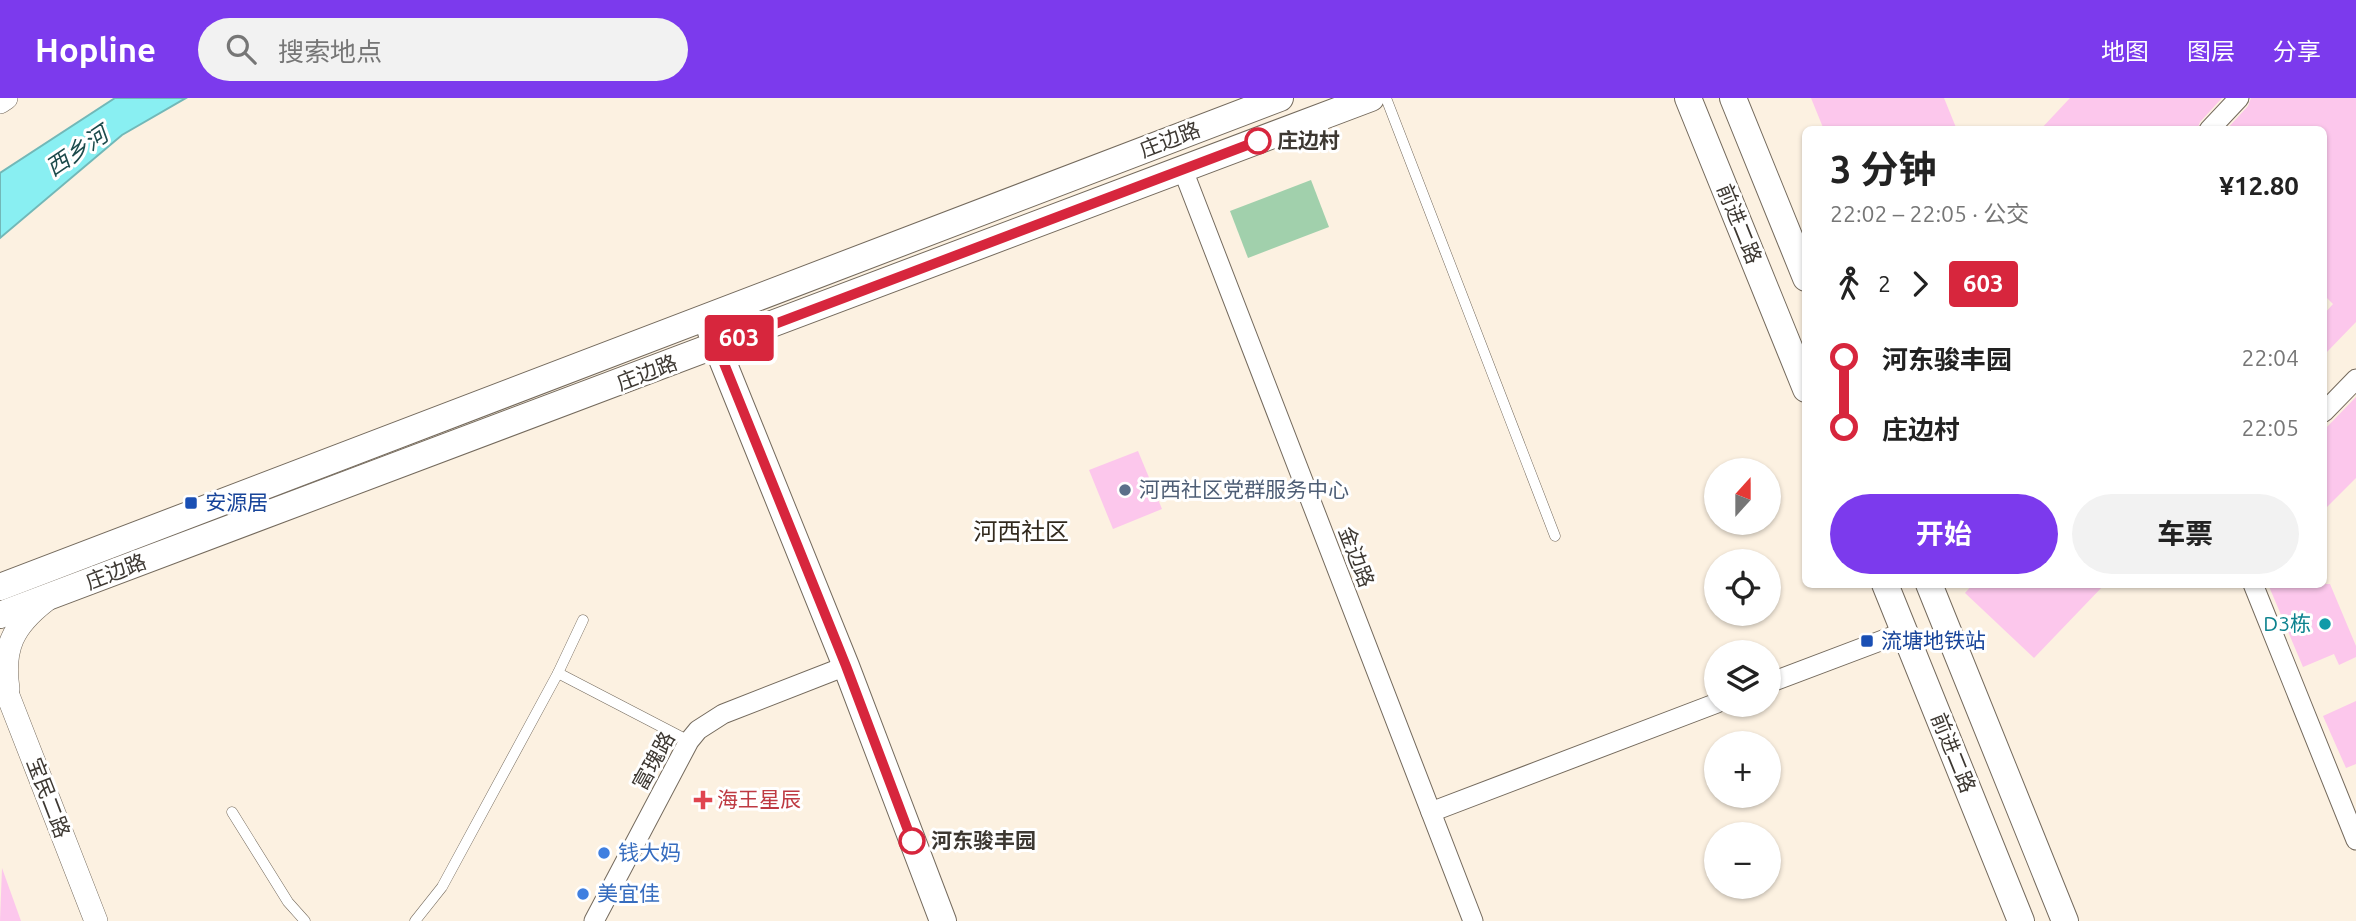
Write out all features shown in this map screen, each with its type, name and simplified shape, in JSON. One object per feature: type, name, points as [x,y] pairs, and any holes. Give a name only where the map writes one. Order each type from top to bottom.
[{"type":"main road","name":"庄边路","points":[[0,587],[1280,98]]},
{"type":"main road","name":"庄边路","points":[[0,615],[1371,98]]},
{"type":"main road","name":"前进二路","points":[[1688,98],[1802,379]]},
{"type":"main road","name":"前进二路","points":[[1733,98],[1802,268]]},
{"type":"main road","points":[[705,317],[846,666],[943,921]]},
{"type":"main road","name":"前进二路","points":[[1887,588],[2021,921]]},
{"type":"main road","name":"前进二路","points":[[1931,588],[2065,921]]},
{"type":"street","points":[[0,102],[6,98]]},
{"type":"street","points":[[2213,126],[2239,98]]},
{"type":"street","name":"金边路","points":[[1183,170],[1472,921]]},
{"type":"street","points":[[2327,409],[2356,379]]},
{"type":"street","points":[[0,572],[44,570]]},
{"type":"street","points":[[2255,588],[2356,840]]},
{"type":"street","points":[[9,699],[7,651],[15,630],[51,596]]},
{"type":"street","points":[[1781,678],[1904,632]]},
{"type":"street","name":"富瑰路","points":[[594,921],[698,730],[723,714],[846,666]]},
{"type":"street","name":"宝民二路","points":[[0,675],[96,921]]},
{"type":"street","points":[[1431,812],[1704,709]]},
{"type":"lane","points":[[1386,98],[1555,536]]},
{"type":"lane","points":[[415,921],[442,887],[558,673],[583,620]]},
{"type":"lane","points":[[558,673],[690,741]]},
{"type":"lane","points":[[232,813],[288,902],[305,921]]},
{"type":"green space","points":[[1311,180],[1329,227],[1248,258],[1230,211]]},
{"type":"water","name":"西乡河","points":[[115,98],[186,98],[122,135],[0,238],[0,173]]},
{"type":"building","points":[[1811,98],[1944,98],[1955,126],[1822,126]]},
{"type":"building","points":[[2070,98],[2222,98],[2198,126],[2044,126]]},
{"type":"building","points":[[2251,98],[2356,98],[2356,322],[2327,352],[2327,311],[2333,304],[2327,298],[2327,126],[2230,126],[2248,106]]},
{"type":"building","points":[[2356,397],[2356,478],[2327,507],[2327,427]]},
{"type":"building","name":"河西社区党群服务中心","points":[[1138,451],[1162,509],[1113,529],[1089,470]]},
{"type":"building","name":"D3栋","points":[[2327,584],[2330,584],[2356,646],[2356,657],[2339,665],[2334,654],[2303,667],[2270,588],[2327,588]]},
{"type":"building","points":[[1969,588],[2101,588],[2034,658],[1965,593]]},
{"type":"building","points":[[2356,701],[2356,764],[2346,768],[2323,716]]},
{"type":"building","points":[[2,868],[21,921],[0,921]]},
{"type":"bus line","name":"603","points":[[912,841],[846,666],[717,346],[1258,141]]},
{"type":"place","name":"庄边村","points":[[1258,141]]},
{"type":"place","name":"河西社区党群服务中心","points":[[1125,490]]},
{"type":"place","name":"安源居","points":[[191,503]]},
{"type":"place","name":"D3栋","points":[[2325,624]]},
{"type":"place","name":"流塘地铁站","points":[[1867,641]]},
{"type":"place","name":"海王星辰","points":[[703,800]]},
{"type":"place","name":"河东骏丰园","points":[[912,841]]},
{"type":"place","name":"钱大妈","points":[[604,853]]},
{"type":"place","name":"美宜佳","points":[[583,894]]},
{"type":"district","name":"河西社区","points":[[1021,532]]}]
